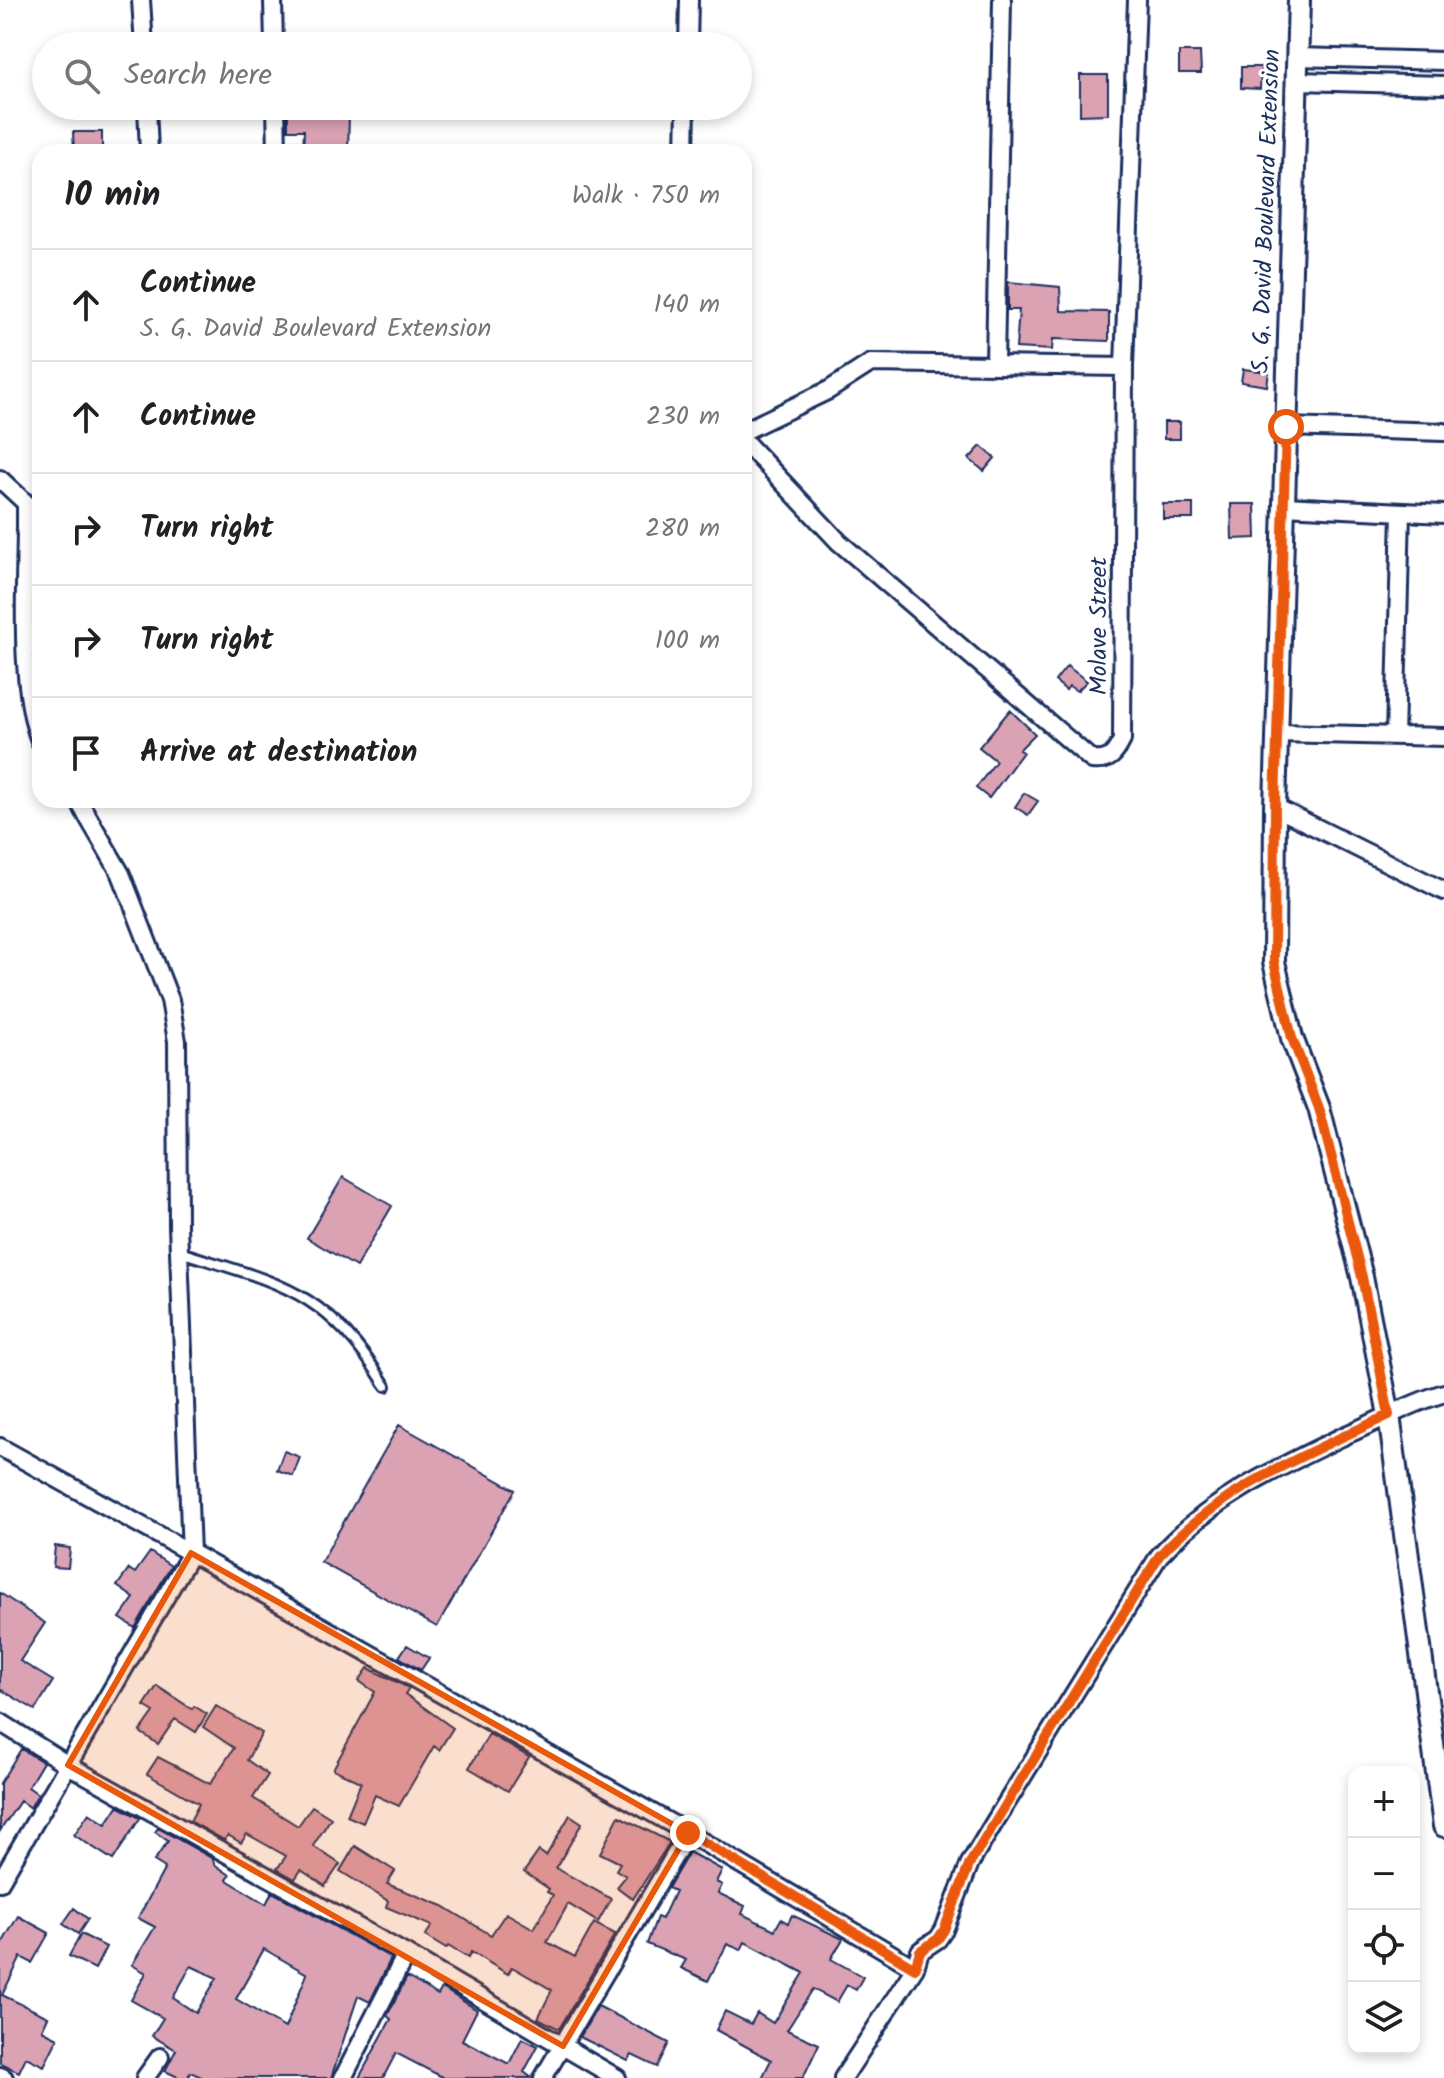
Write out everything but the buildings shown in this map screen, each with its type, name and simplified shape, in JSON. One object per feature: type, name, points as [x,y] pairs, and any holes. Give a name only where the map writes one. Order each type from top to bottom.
[{"type":"street","points":[[141,0],[143,32]]},
{"type":"street","points":[[273,0],[274,32]]},
{"type":"street","points":[[688,32],[689,0]]},
{"type":"street","points":[[995,364],[1002,0]]},
{"type":"street","name":"Molave Street","points":[[752,450],[839,542],[1092,760],[1101,761],[1116,753],[1122,740],[1124,367],[1137,0]]},
{"type":"street","name":"S. G. David Boulevard Extension","points":[[1299,0],[1275,807],[1274,962],[1292,1038],[1319,1108],[1362,1277],[1389,1415],[1444,1826]]},
{"type":"street","points":[[1297,57],[1444,61]]},
{"type":"street","points":[[1297,81],[1444,85]]},
{"type":"street","points":[[148,120],[149,144]]},
{"type":"street","points":[[276,120],[277,144]]},
{"type":"street","points":[[685,144],[686,120]]},
{"type":"street","points":[[752,427],[829,390],[871,363],[1124,367]]},
{"type":"street","points":[[1286,427],[1444,432]]},
{"type":"street","points":[[0,479],[32,511]]},
{"type":"street","points":[[1284,506],[1444,514]]},
{"type":"street","points":[[1395,736],[1401,512]]},
{"type":"street","points":[[32,537],[27,661],[32,711]]},
{"type":"street","points":[[1277,733],[1444,737]]},
{"type":"street","points":[[1275,807],[1444,891]]},
{"type":"street","points":[[0,1882],[191,1553],[179,1252],[177,1041],[170,1000],[121,874],[83,808]]},
{"type":"street","points":[[843,2078],[915,1968],[920,1951],[938,1939],[944,1930],[970,1863],[1159,1556],[1195,1519],[1247,1485],[1389,1415],[1444,1393]]},
{"type":"street","points":[[0,1447],[688,1833],[915,1968]]},
{"type":"street","points":[[0,1722],[68,1765],[406,1954],[617,2078]]},
{"type":"street","points":[[543,2078],[688,1833]]},
{"type":"street","points":[[343,2078],[406,1954]]},
{"type":"street","points":[[145,2078],[160,2057]]},
{"type":"lane","points":[[179,1252],[290,1287],[321,1306],[362,1348],[386,1386]]},
{"type":"highlighted area","points":[[191,1553],[688,1833],[563,2046],[68,1765]]},
{"type":"route","points":[[688,1833],[915,1968],[920,1951],[938,1939],[944,1930],[970,1863],[1159,1556],[1195,1519],[1247,1485],[1389,1415],[1362,1277],[1319,1108],[1292,1038],[1274,962],[1275,807],[1286,427]]}]
